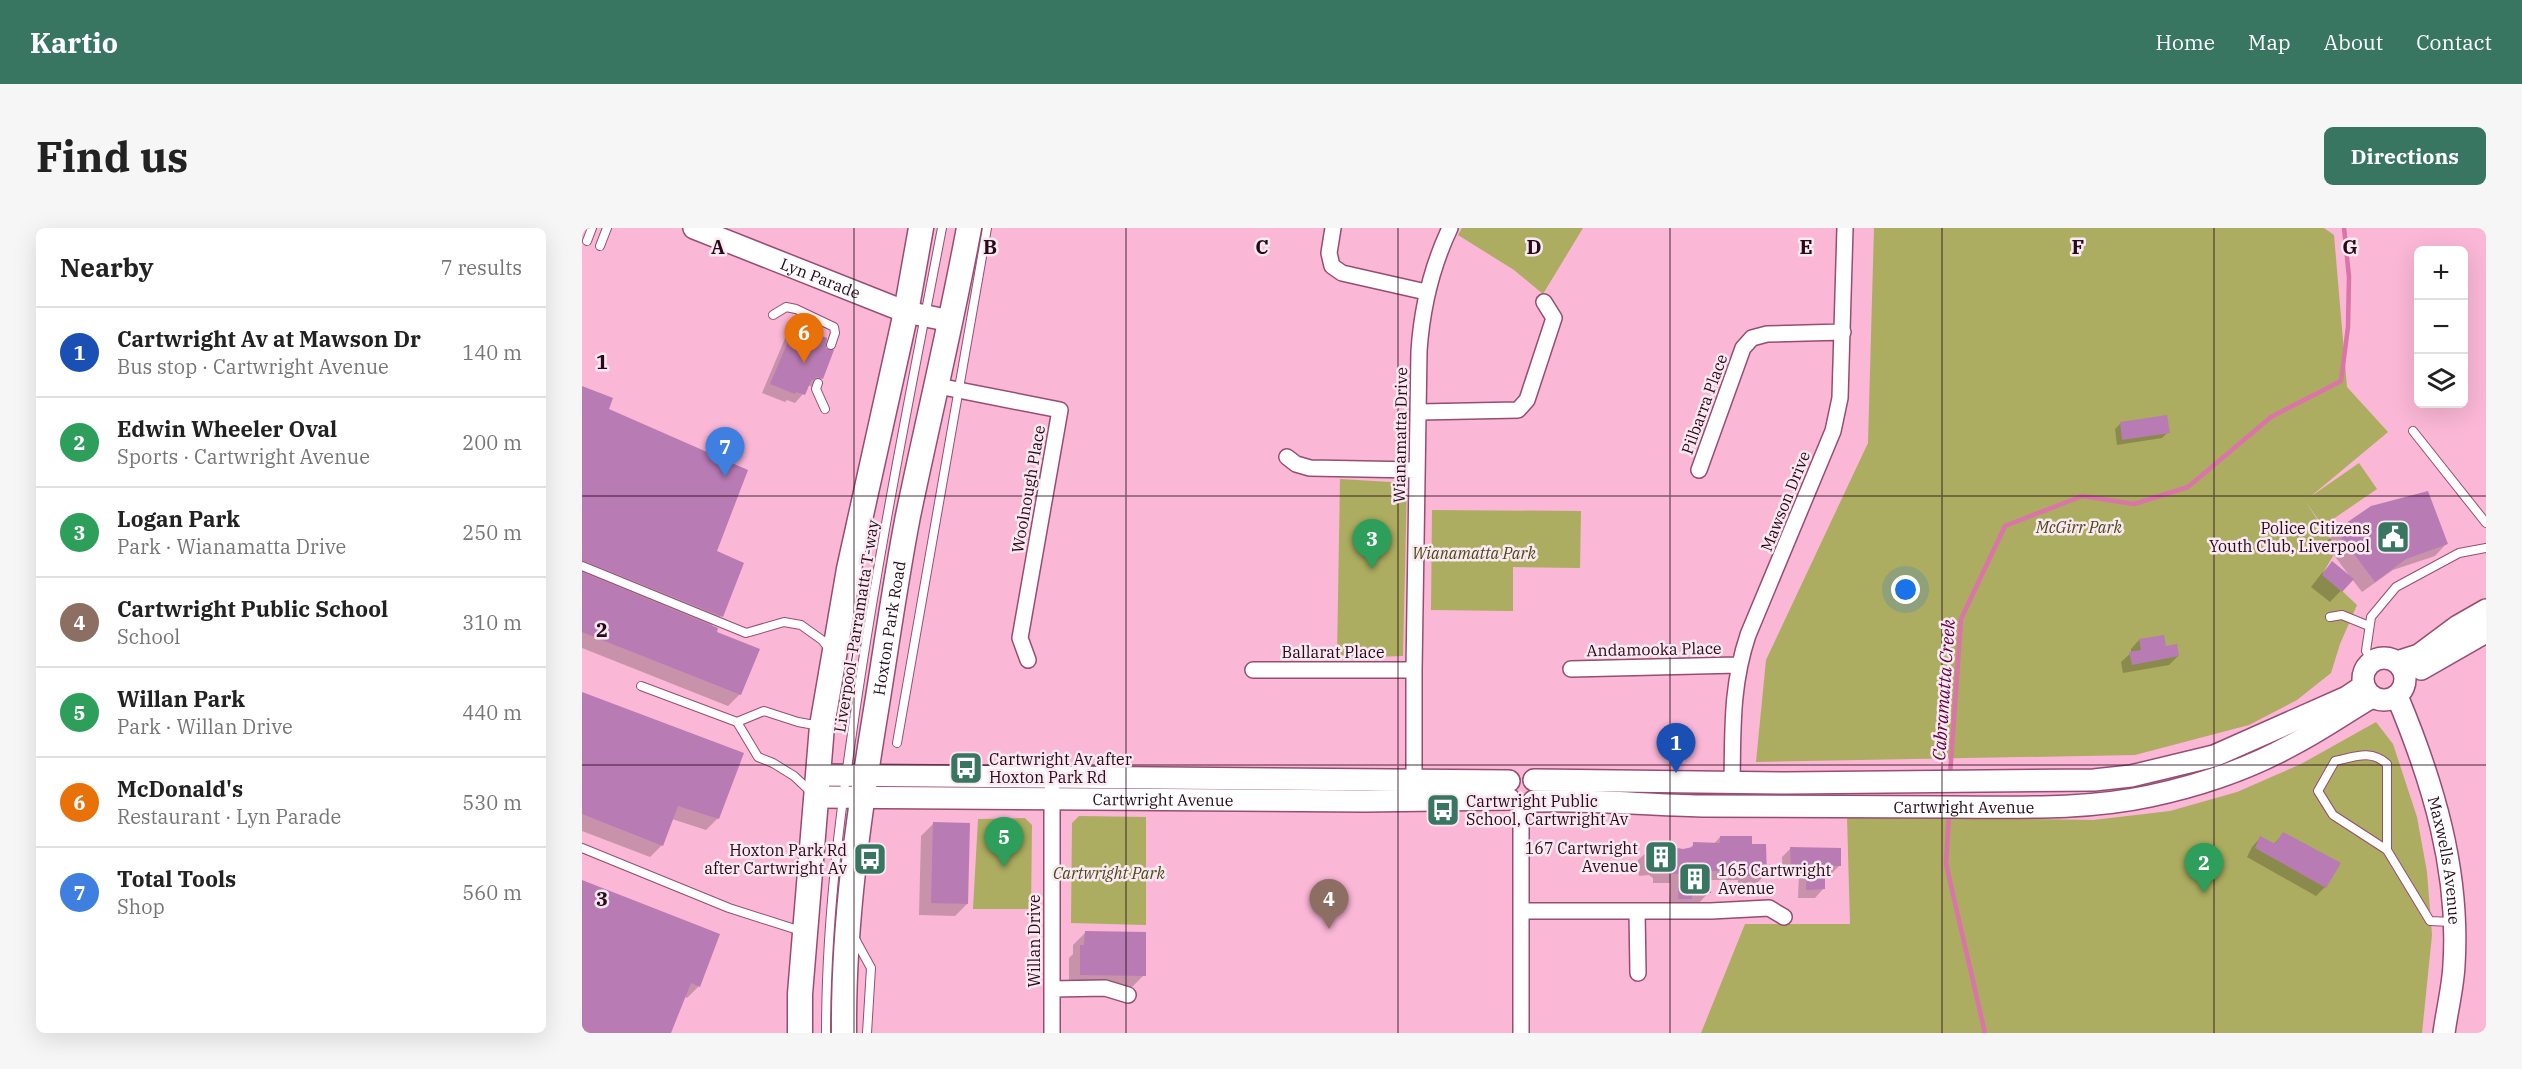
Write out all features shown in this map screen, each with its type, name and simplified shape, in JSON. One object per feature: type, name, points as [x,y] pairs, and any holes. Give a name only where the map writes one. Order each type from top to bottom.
[{"type":"main road","points":[[800,1033],[800,994],[822,726],[849,569],[915,314],[921,228]]},
{"type":"main road","name":"Hoxton Park Road","points":[[844,1033],[854,787],[908,518],[948,388],[951,321],[969,228]]},
{"type":"street","name":"Lyn Parade","points":[[694,228],[915,314],[951,321]]},
{"type":"street","points":[[1333,228],[1330,260],[1332,266],[1341,273],[1426,292]]},
{"type":"street","name":"Wianamatta Drive","points":[[1414,780],[1419,351],[1426,292],[1450,228]]},
{"type":"street","name":"Mawson Drive","points":[[1732,782],[1734,692],[1738,665],[1748,635],[1833,430],[1840,398],[1845,228]]},
{"type":"street","points":[[1420,412],[1518,410],[1527,400],[1554,318],[1544,302]]},
{"type":"street","name":"Pilbarra Place","points":[[1700,470],[1743,348],[1752,338],[1767,334],[1843,332]]},
{"type":"street","name":"Woolnough Place","points":[[948,388],[1060,410],[1020,638],[1028,660]]},
{"type":"street","points":[[1287,457],[1296,464],[1310,468],[1416,470]]},
{"type":"street","points":[[2400,679],[2385,657],[2373,661],[2364,671],[2368,691],[2384,700],[2400,679],[2419,654],[2458,626],[2486,610]]},
{"type":"street","points":[[2400,679],[2486,632]]},
{"type":"street","name":"Andamooka Place","points":[[1571,669],[1738,665]]},
{"type":"street","name":"Ballarat Place","points":[[1253,670],[1414,670]]},
{"type":"street","name":"Maxwells Avenue","points":[[2400,679],[2447,845],[2454,922],[2454,965],[2444,1033]]},
{"type":"street","name":"Cartwright Avenue","points":[[817,786],[1052,798],[1151,800],[1365,801],[1518,797],[1701,806],[1859,807],[2022,807],[2114,802],[2150,796],[2191,785],[2254,763],[2291,746],[2368,691]]},
{"type":"street","name":"Cartwright Avenue","points":[[1518,797],[1521,774],[1534,780],[1859,783],[2045,781],[2131,776],[2214,756],[2337,701],[2368,691]]},
{"type":"street","name":"Cartwright Avenue","points":[[854,787],[1053,777],[1414,780],[1518,797]]},
{"type":"street","name":"Willan Drive","points":[[1052,1033],[1053,777]]},
{"type":"street","points":[[1414,780],[1422,790],[1448,794],[1455,800]]},
{"type":"street","points":[[1701,806],[1732,782],[1741,791],[1767,805]]},
{"type":"street","points":[[1518,797],[1521,1033]]},
{"type":"street","points":[[1521,910],[1637,911],[1769,908],[1784,917]]},
{"type":"street","points":[[1637,911],[1638,973]]},
{"type":"street","points":[[1052,989],[1105,988],[1128,995]]},
{"type":"lane","points":[[587,241],[592,228]]},
{"type":"lane","points":[[600,246],[607,228]]},
{"type":"lane","name":"Liverpool–Parramatta T-way","points":[[826,1033],[826,986],[854,787],[873,598],[915,314],[942,228]]},
{"type":"lane","points":[[897,743],[948,388],[987,228]]},
{"type":"lane","points":[[774,315],[786,307],[796,309],[834,327],[835,333],[831,345]]},
{"type":"lane","points":[[818,382],[816,389],[825,409]]},
{"type":"lane","points":[[2414,431],[2486,523]]},
{"type":"lane","points":[[2373,661],[2366,651],[2371,617],[2396,587],[2459,553],[2486,548]]},
{"type":"lane","points":[[582,566],[746,633],[784,622],[801,625],[822,640],[834,653]]},
{"type":"lane","points":[[2330,617],[2342,615],[2369,626]]},
{"type":"lane","points":[[641,686],[737,723],[758,757],[817,786]]},
{"type":"lane","points":[[737,723],[764,711],[798,722],[822,726]]},
{"type":"lane","points":[[2387,850],[2387,764],[2380,757],[2370,754],[2335,761],[2318,791],[2333,815],[2387,850],[2430,921],[2454,922]]},
{"type":"lane","points":[[582,849],[729,908],[806,932]]},
{"type":"lane","points":[[848,925],[872,968],[867,1033]]},
{"type":"green space","points":[[1462,228],[1583,228],[1543,294],[1514,270],[1458,235]]},
{"type":"green space","name":"McGirr Park","points":[[1874,228],[2324,228],[2334,235],[2347,387],[2388,432],[2310,497],[2359,463],[2377,489],[2323,526],[2305,501],[2337,549],[2323,573],[2357,605],[2340,644],[2331,673],[2297,700],[2249,725],[2135,755],[1756,762],[1766,660],[1868,443]]},
{"type":"green space","points":[[1340,479],[1407,483],[1403,656],[1337,658]]},
{"type":"green space","name":"Wianamatta Park","points":[[1432,510],[1581,511],[1580,568],[1513,567],[1513,611],[1431,610]]},
{"type":"green space","points":[[2376,722],[2393,744],[2417,817],[2427,872],[2432,935],[2422,1033],[1701,1033],[1745,924],[1850,924],[1847,816],[2093,820],[2170,811],[2237,792],[2301,764]]},
{"type":"green space","name":"Cartwright Park","points":[[1079,816],[1146,817],[1146,925],[1071,923],[1072,823]]},
{"type":"green space","points":[[1025,818],[1032,825],[1031,909],[973,909],[978,819]]},
{"type":"building","points":[[795,325],[827,338],[826,348],[834,350],[823,379],[817,377],[811,381],[805,395],[796,392],[795,394],[770,384]]},
{"type":"building","points":[[582,386],[613,398],[609,409],[748,470],[717,551],[744,563],[723,617],[582,560]]},
{"type":"building","points":[[2167,415],[2170,433],[2122,440],[2120,422]]},
{"type":"building","name":"Police Citizens Youth Club, Liverpool","points":[[2428,491],[2448,544],[2406,559],[2375,582],[2336,530],[2371,506]]},
{"type":"building","points":[[2332,561],[2354,579],[2342,592],[2322,575]]},
{"type":"building","points":[[582,572],[718,628],[717,632],[760,649],[741,695],[582,632]]},
{"type":"building","points":[[2164,635],[2166,646],[2177,644],[2179,656],[2132,665],[2129,652],[2141,650],[2139,639]]},
{"type":"building","points":[[582,692],[744,753],[719,819],[678,806],[663,846],[582,814]]},
{"type":"building","points":[[933,822],[970,823],[968,904],[931,903]]},
{"type":"building","points":[[2283,832],[2341,863],[2326,888],[2255,848],[2260,836],[2275,844]]},
{"type":"building","points":[[1720,836],[1752,836],[1752,844],[1766,844],[1767,876],[1747,876],[1747,871],[1711,871],[1711,893],[1692,893],[1692,899],[1678,899],[1679,874],[1662,873],[1662,867],[1648,866],[1648,848],[1666,846],[1683,849],[1693,847],[1693,842],[1720,843]]},
{"type":"building","points":[[1790,847],[1841,848],[1841,866],[1825,866],[1825,889],[1806,890],[1807,866],[1791,866]]},
{"type":"building","points":[[582,880],[720,934],[700,987],[691,983],[671,1033],[582,1033]]},
{"type":"building","points":[[1085,931],[1146,932],[1146,976],[1080,975],[1080,945],[1084,945]]},
{"type":"waterway","name":"Cabramatta Creek","points":[[1950,775],[1961,619],[2005,526],[2082,496],[2134,504],[2188,487],[2271,417],[2341,381],[2348,327],[2349,277],[2344,228]]},
{"type":"waterway","name":"Cabramatta Creek","points":[[1949,813],[1946,864],[1985,1033]]},
{"type":"place","name":"McDonald's","points":[[804,363]]},
{"type":"place","name":"Total Tools","points":[[725,477]]},
{"type":"place","name":"Police Citizens Youth Club, Liverpool","points":[[2393,537]]},
{"type":"place","name":"Logan Park","points":[[1372,569]]},
{"type":"place","name":"Cartwright Av after Hoxton Park Rd","points":[[966,768]]},
{"type":"place","name":"Cartwright Av at Mawson Dr","points":[[1676,773]]},
{"type":"place","name":"Cartwright Public School, Cartwright Av","points":[[1443,810]]},
{"type":"place","name":"167 Cartwright Avenue","points":[[1661,857]]},
{"type":"place","name":"Hoxton Park Rd after Cartwright Av","points":[[870,859]]},
{"type":"place","name":"Willan Park","points":[[1004,867]]},
{"type":"place","name":"165 Cartwright Avenue","points":[[1695,879]]},
{"type":"place","name":"Edwin Wheeler Oval","points":[[2204,893]]},
{"type":"place","name":"Cartwright Public School","points":[[1329,929]]}]
